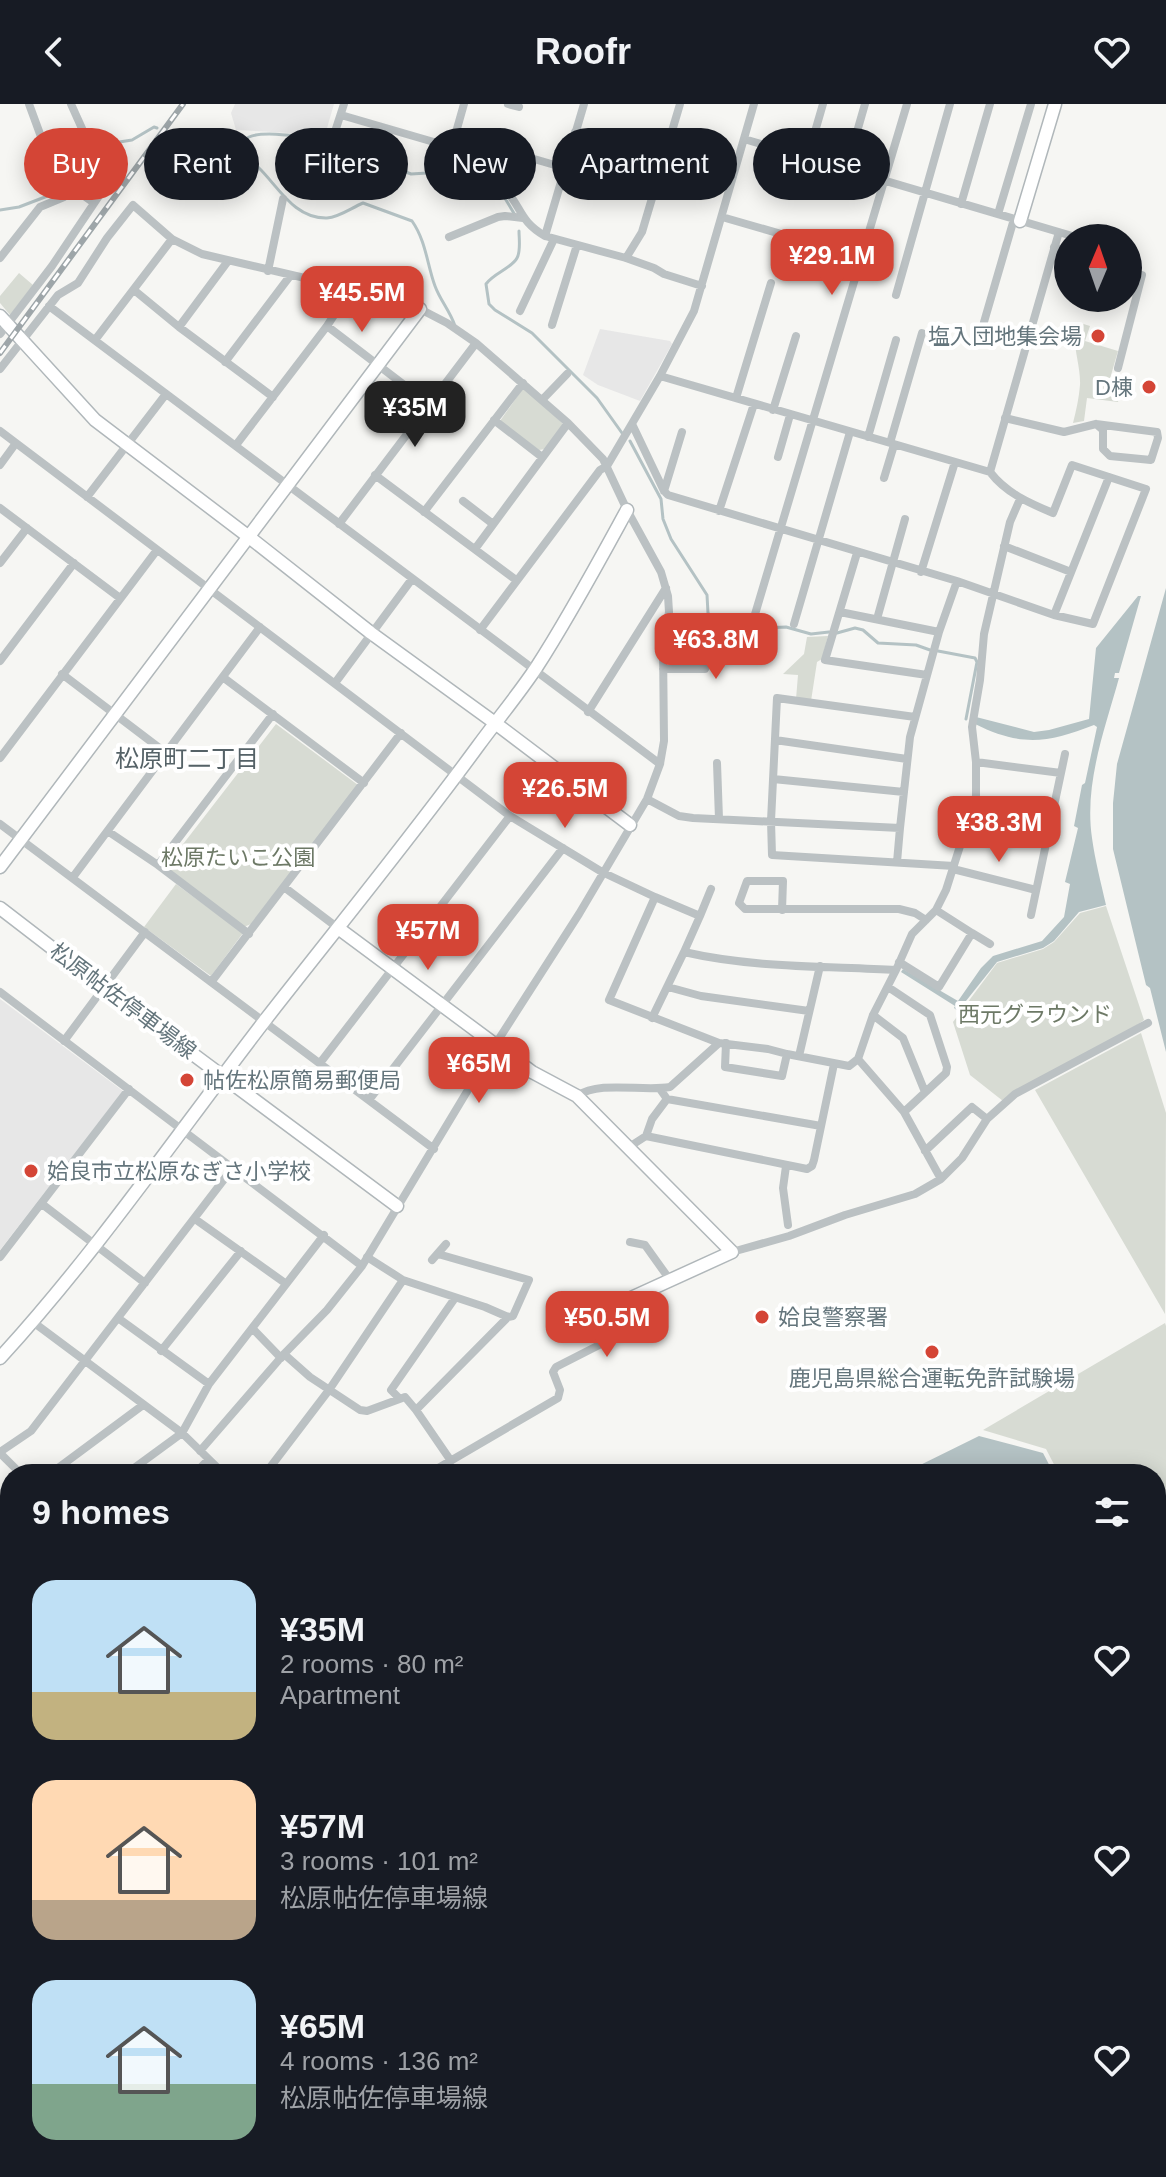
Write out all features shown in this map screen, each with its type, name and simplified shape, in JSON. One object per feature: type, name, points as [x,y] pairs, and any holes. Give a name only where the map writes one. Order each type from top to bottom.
[{"type":"street","points":[[29,104],[38,128]]},
{"type":"street","points":[[71,104],[107,184],[52,266],[2,325],[21,341],[88,414],[371,633],[630,825]]},
{"type":"street","points":[[337,128],[344,104]]},
{"type":"street","points":[[457,128],[464,104]]},
{"type":"street","points":[[508,104],[519,107]]},
{"type":"street","points":[[576,128],[584,104]]},
{"type":"street","points":[[673,128],[680,104]]},
{"type":"street","points":[[480,630],[600,470],[607,466],[694,311],[754,104]]},
{"type":"street","points":[[816,128],[823,104]]},
{"type":"street","points":[[858,128],[865,104]]},
{"type":"street","points":[[890,161],[907,104]]},
{"type":"street","points":[[896,295],[950,104]]},
{"type":"street","points":[[961,204],[990,104]]},
{"type":"street","points":[[998,214],[1031,104]]},
{"type":"street","points":[[984,322],[1055,104]]},
{"type":"street","points":[[341,115],[424,139]]},
{"type":"street","points":[[744,139],[753,142]]},
{"type":"street","points":[[890,183],[1054,231]]},
{"type":"street","points":[[0,258],[40,207],[57,200]]},
{"type":"street","points":[[90,200],[94,203]]},
{"type":"street","points":[[268,271],[283,200]]},
{"type":"street","points":[[512,200],[532,228],[549,238],[626,258],[702,286]]},
{"type":"street","points":[[520,311],[549,238],[558,200]]},
{"type":"street","points":[[626,258],[642,232],[652,200]]},
{"type":"street","points":[[753,621],[878,200]]},
{"type":"street","points":[[0,369],[58,295],[78,283],[133,205],[172,239],[202,254],[367,292],[420,309],[476,343],[568,423],[607,466],[661,572],[666,588],[669,612],[663,648],[664,741],[660,764],[647,799],[362,1266],[327,1310],[282,1356],[200,1451]]},
{"type":"street","points":[[449,237],[498,217],[523,218]]},
{"type":"street","points":[[722,217],[802,240]]},
{"type":"street","points":[[95,340],[172,239]]},
{"type":"street","points":[[552,325],[577,245]]},
{"type":"street","points":[[990,472],[1054,247]]},
{"type":"street","points":[[179,327],[228,261]]},
{"type":"street","points":[[225,362],[290,276]]},
{"type":"street","points":[[736,398],[771,283]]},
{"type":"street","points":[[236,445],[327,326],[351,289]]},
{"type":"street","points":[[134,290],[273,397]]},
{"type":"street","points":[[49,306],[660,764]]},
{"type":"street","points":[[0,867],[420,309]]},
{"type":"street","points":[[1118,368],[1132,312]]},
{"type":"street","points":[[327,326],[429,404]]},
{"type":"street","points":[[884,478],[922,333]]},
{"type":"street","points":[[773,410],[796,336]]},
{"type":"street","points":[[868,437],[896,340]]},
{"type":"street","points":[[339,524],[476,343]]},
{"type":"street","points":[[542,400],[567,374]]},
{"type":"street","points":[[632,424],[668,495],[957,581],[1054,615],[1093,624],[1146,489],[1072,465],[1053,513],[1020,499],[996,481],[990,472],[660,376]]},
{"type":"street","points":[[424,512],[523,383]]},
{"type":"street","points":[[87,497],[166,394]]},
{"type":"street","points":[[719,511],[754,404]]},
{"type":"street","points":[[778,457],[790,415]]},
{"type":"street","points":[[1005,418],[1064,432],[1096,424],[1157,432],[1151,460],[1110,456],[1103,449],[1103,430],[1096,424]]},
{"type":"street","points":[[494,420],[542,457]]},
{"type":"street","points":[[475,549],[568,423]]},
{"type":"street","points":[[0,431],[510,816],[602,872],[700,916]]},
{"type":"street","points":[[664,491],[682,432]]},
{"type":"street","points":[[794,624],[850,432]]},
{"type":"street","points":[[0,465],[16,443]]},
{"type":"street","points":[[921,572],[955,462]]},
{"type":"street","points":[[375,475],[516,580]]},
{"type":"street","points":[[1054,615],[1109,477]]},
{"type":"street","points":[[655,897],[609,1000],[723,1043],[849,1066],[858,1059],[873,1015],[912,934],[936,910],[976,796],[972,727],[984,634],[1010,522],[1020,499]]},
{"type":"street","points":[[463,501],[493,524]]},
{"type":"street","points":[[0,508],[120,598]]},
{"type":"street","points":[[0,1358],[94,1245],[457,775],[534,670],[567,619],[627,510]]},
{"type":"street","points":[[877,619],[905,519]]},
{"type":"street","points":[[0,563],[27,528]]},
{"type":"street","points":[[1004,546],[1071,572]]},
{"type":"street","points":[[2,752],[157,550]]},
{"type":"street","points":[[857,553],[825,660],[927,675]]},
{"type":"street","points":[[0,661],[74,563]]},
{"type":"street","points":[[335,683],[412,579]]},
{"type":"street","points":[[897,862],[907,759],[915,717],[957,581]]},
{"type":"street","points":[[588,712],[666,588]]},
{"type":"street","points":[[840,612],[939,632]]},
{"type":"street","points":[[663,669],[705,669],[722,626]]},
{"type":"street","points":[[73,877],[260,627]]},
{"type":"street","points":[[62,674],[166,753]]},
{"type":"street","points":[[224,678],[364,783]]},
{"type":"street","points":[[915,717],[777,698],[772,855],[953,868],[1036,890]]},
{"type":"street","points":[[158,865],[273,714]]},
{"type":"street","points":[[212,981],[401,733]]},
{"type":"street","points":[[775,740],[907,759]]},
{"type":"street","points":[[1031,915],[1065,754]]},
{"type":"street","points":[[976,762],[1061,773]]},
{"type":"street","points":[[717,763],[719,819]]},
{"type":"street","points":[[773,779],[904,792]]},
{"type":"street","points":[[647,799],[679,816],[900,828]]},
{"type":"street","points":[[970,815],[1047,834]]},
{"type":"street","points":[[320,1063],[510,816]]},
{"type":"street","points":[[0,824],[434,1149]]},
{"type":"street","points":[[109,832],[249,934]]},
{"type":"street","points":[[369,1100],[563,848]]},
{"type":"street","points":[[782,910],[783,881],[747,881],[739,903],[745,909],[782,910],[899,909],[926,920]]},
{"type":"street","points":[[284,887],[532,1072],[577,1096],[732,1252]]},
{"type":"street","points":[[652,1018],[711,889]]},
{"type":"street","name":"松原帖佐停車場線","points":[[0,908],[397,1206]]},
{"type":"street","points":[[936,910],[990,944]]},
{"type":"street","points":[[64,1041],[145,932]]},
{"type":"street","points":[[684,952],[720,960],[820,966],[898,966],[939,987],[972,933]]},
{"type":"street","points":[[799,1056],[820,966]]},
{"type":"street","points":[[668,987],[701,996],[809,1011]]},
{"type":"street","points":[[888,987],[930,1015],[947,1067],[946,1073],[904,1112]]},
{"type":"street","points":[[0,992],[362,1266]]},
{"type":"street","points":[[873,1015],[903,1038],[925,1092]]},
{"type":"street","points":[[446,1464],[558,1398],[560,1390],[553,1372],[556,1367],[609,1340],[612,1334],[607,1309],[732,1252],[915,1194],[941,1179],[962,1158],[987,1119],[1015,1094],[1148,1023]]},
{"type":"street","points":[[577,1096],[587,1089],[670,1087],[723,1043]]},
{"type":"street","points":[[723,1043],[725,1067],[782,1076],[787,1054]]},
{"type":"street","points":[[858,1059],[904,1112],[941,1179]]},
{"type":"street","points":[[646,1136],[807,1169],[812,1166],[834,1064]]},
{"type":"street","points":[[0,1257],[129,1089]]},
{"type":"street","points":[[660,1089],[667,1099],[821,1126]]},
{"type":"street","points":[[629,1147],[646,1136],[652,1119],[667,1099]]},
{"type":"street","points":[[925,1151],[972,1107],[987,1119]]},
{"type":"street","points":[[786,1166],[783,1188],[788,1225]]},
{"type":"street","points":[[0,1453],[31,1431],[232,1169]]},
{"type":"street","points":[[42,1204],[145,1283]]},
{"type":"street","points":[[195,1219],[285,1283]]},
{"type":"street","points":[[140,1464],[182,1433],[209,1384],[324,1235]]},
{"type":"street","points":[[630,1242],[645,1245],[670,1280]]},
{"type":"street","points":[[416,1410],[508,1317],[513,1316],[529,1280],[435,1257],[446,1244]]},
{"type":"street","points":[[161,1351],[241,1251]]},
{"type":"street","points":[[367,1257],[403,1280],[508,1317]]},
{"type":"street","points":[[273,1464],[329,1390],[403,1280]]},
{"type":"street","points":[[399,1398],[391,1390],[455,1298]]},
{"type":"street","points":[[118,1318],[209,1384]]},
{"type":"street","points":[[33,1322],[182,1433],[213,1464]]},
{"type":"street","points":[[253,1329],[282,1356],[360,1410],[367,1411],[405,1397],[451,1461]]},
{"type":"street","points":[[63,1464],[143,1405]]},
{"type":"street","points":[[204,1464],[208,1460]]},
{"type":"shaded area","points":[[235,104],[334,104],[327,128],[275,128],[275,132],[259,131],[259,128],[235,128],[231,113]]},
{"type":"shaded area","points":[[600,329],[670,341],[672,344],[640,401],[598,385],[583,375]]},
{"type":"shaded area","points":[[1166,588],[1166,1052],[1150,988],[1146,985],[1113,849],[1113,803],[1117,764]]},
{"type":"shaded area","points":[[1141,596],[1119,673],[1115,673],[1114,678],[1119,678],[1093,777],[1092,838],[1106,905],[1079,912],[1054,941],[1043,948],[997,962],[958,1011],[955,1006],[901,972],[903,969],[958,1001],[993,956],[1042,941],[1064,917],[1070,884],[1065,882],[1078,828],[1074,826],[1097,727],[1094,725],[1048,739],[1021,739],[975,724],[976,717],[1034,732],[1089,719],[1096,648]]},
{"type":"shaded area","name":"姶良市立松原なぎさ小学校","points":[[0,999],[123,1091],[0,1250]]},
{"type":"shaded area","points":[[979,1436],[1043,1453],[1049,1464],[922,1464]]},
{"type":"green space","points":[[19,273],[33,285],[10,315],[0,303],[0,296]]},
{"type":"green space","points":[[1077,322],[1090,326],[1085,341],[1118,351],[1109,382],[1121,389],[1118,402],[1087,398],[1084,421],[1073,423],[1080,385],[1075,337]]},
{"type":"green space","points":[[524,387],[563,424],[545,449],[539,450],[500,421]]},
{"type":"green space","points":[[828,636],[822,659],[817,662],[811,701],[796,699],[798,675],[783,674],[804,654],[807,637]]},
{"type":"green space","name":"松原たいこ公園","points":[[276,724],[358,785],[251,924],[244,927],[168,869],[170,861]]},
{"type":"green space","points":[[176,884],[243,933],[211,976],[144,927]]},
{"type":"green space","name":"西元グラウンド","points":[[1106,906],[1144,1020],[1003,1101],[970,1075],[953,1022],[997,963],[1043,949],[1054,942],[1080,913]]},
{"type":"green space","points":[[1141,1033],[1166,1113],[1165,1314],[1035,1090]]},
{"type":"green space","points":[[1165,1323],[1166,1464],[1054,1464],[1046,1449],[983,1430]]},
{"type":"waterway","points":[[152,128],[157,128]]},
{"type":"waterway","points":[[128,141],[144,133]]},
{"type":"waterway","points":[[259,135],[275,135]]},
{"type":"waterway","points":[[259,168],[296,207],[315,217],[332,217],[363,203],[412,221],[437,291],[455,326]]},
{"type":"waterway","points":[[408,173],[427,173],[440,168],[464,169],[500,190],[515,215]]},
{"type":"waterway","points":[[0,210],[37,200]]},
{"type":"waterway","points":[[519,231],[517,258],[486,284],[489,304],[532,333],[597,398],[622,433]]},
{"type":"waterway","points":[[630,441],[661,499],[663,519],[671,539],[707,595],[708,613],[718,623],[749,623]]},
{"type":"waterway","points":[[755,626],[786,627],[811,634],[829,632]]},
{"type":"waterway","points":[[837,633],[855,628],[863,630],[878,643],[916,645],[930,650]]},
{"type":"waterway","points":[[938,651],[975,658],[977,662],[966,719]]},
{"type":"railway","points":[[0,353],[183,104]]},
{"type":"place","name":"塩入団地集会場","points":[[1098,336]]},
{"type":"place","name":"D棟","points":[[1149,387]]},
{"type":"place","name":"帖佐松原簡易郵便局","points":[[187,1080]]},
{"type":"place","name":"姶良市立松原なぎさ小学校","points":[[31,1171]]},
{"type":"place","name":"姶良警察署","points":[[762,1317]]},
{"type":"place","name":"鹿児島県総合運転免許試験場","points":[[932,1352]]},
{"type":"district","name":"松原町二丁目","points":[[187,758]]}]
